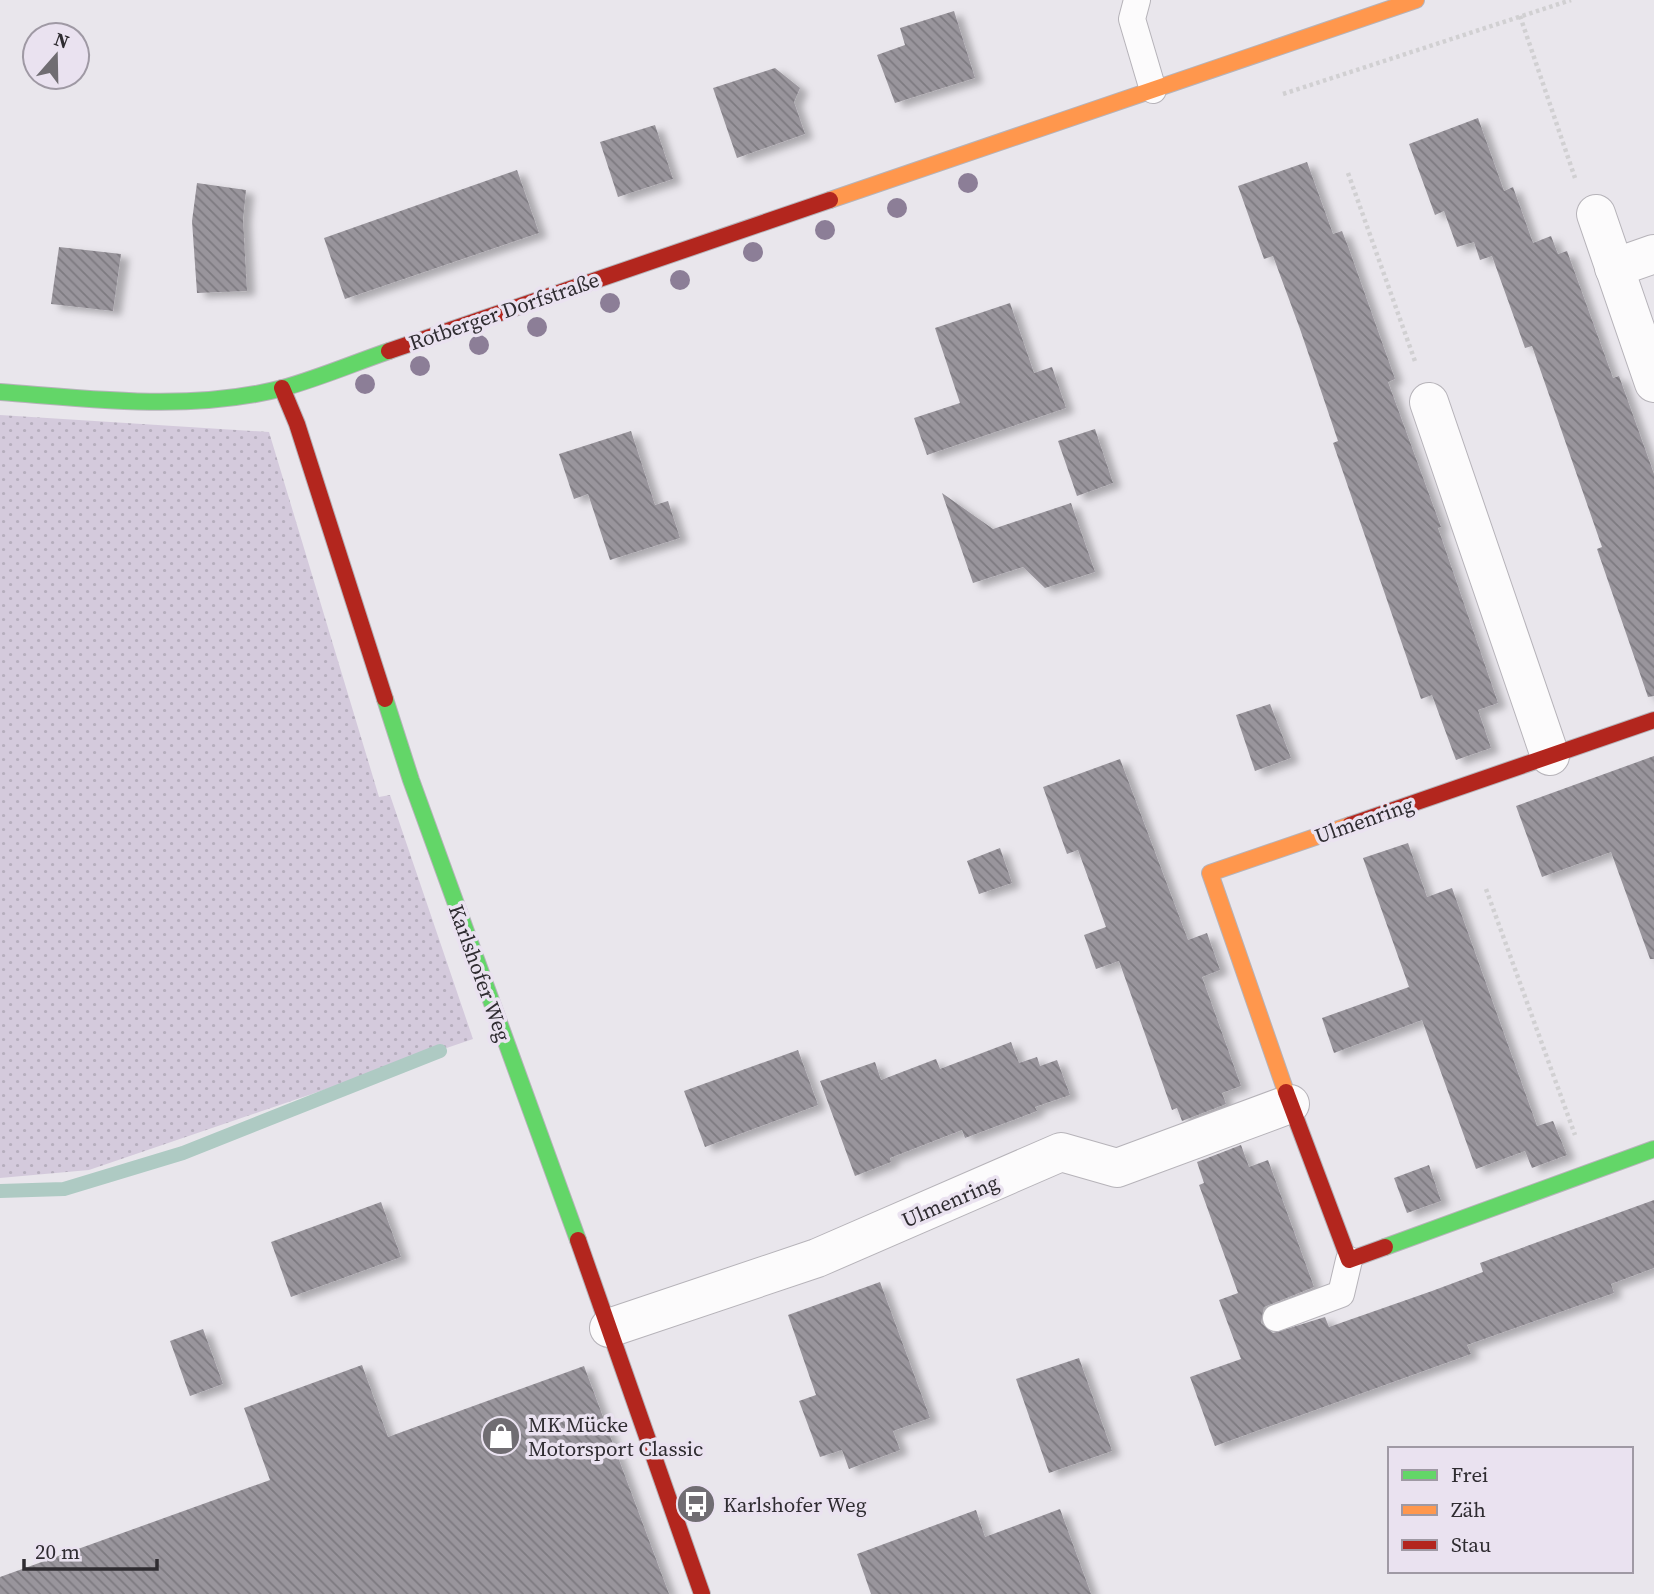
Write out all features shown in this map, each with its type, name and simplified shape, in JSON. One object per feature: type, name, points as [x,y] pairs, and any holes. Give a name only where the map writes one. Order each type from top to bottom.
[{"type":"street","name":"Rotberger Dorfstraße","points":[[0,392],[129,402],[218,399],[282,388],[1416,0]]},
{"type":"street","points":[[1596,214],[1654,383]]},
{"type":"street","points":[[1614,268],[1654,254]]},
{"type":"street","name":"Karlshofer Weg","points":[[282,388],[297,424],[411,780],[702,1594]]},
{"type":"street","points":[[1429,402],[1550,756]]},
{"type":"street","name":"Ulmenring","points":[[1349,1260],[1290,1104],[1210,873],[1654,720]]},
{"type":"street","name":"Ulmenring","points":[[609,1328],[817,1258],[1061,1152],[1117,1168],[1290,1104]]},
{"type":"street","points":[[1349,1260],[1654,1149]]},
{"type":"lane","points":[[1137,0],[1132,19],[1153,90]]},
{"type":"lane","points":[[1276,1318],[1341,1294],[1349,1260]]},
{"type":"path","points":[[1413,52],[1572,0]]},
{"type":"path","points":[[1520,16],[1585,205],[1596,214]]},
{"type":"path","points":[[1348,173],[1429,402]]},
{"type":"path","points":[[1486,889],[1588,1172]]},
{"type":"shaded area","points":[[0,415],[269,432],[379,797],[390,795],[473,1039],[89,1170],[0,1178]]},
{"type":"building","points":[[954,11],[975,78],[895,103],[877,55],[905,45],[900,28]]},
{"type":"building","points":[[775,68],[800,88],[794,102],[805,134],[737,158],[713,88]]},
{"type":"building","points":[[1478,118],[1504,191],[1513,187],[1533,243],[1551,236],[1558,254],[1567,251],[1613,378],[1619,376],[1654,474],[1654,696],[1648,697],[1597,549],[1602,547],[1532,346],[1525,348],[1492,256],[1480,260],[1474,242],[1457,247],[1444,211],[1435,215],[1409,144]]},
{"type":"building","points":[[655,125],[673,179],[618,197],[600,142]]},
{"type":"building","points":[[1307,162],[1333,234],[1342,231],[1395,379],[1388,382],[1441,527],[1438,528],[1498,703],[1478,710],[1491,748],[1456,760],[1432,695],[1421,699],[1333,443],[1338,441],[1300,329],[1273,256],[1264,259],[1238,186]]},
{"type":"building","points":[[517,170],[539,233],[345,299],[324,238]]},
{"type":"building","points":[[197,183],[246,190],[243,219],[247,291],[197,293],[192,221]]},
{"type":"building","points":[[59,247],[121,254],[113,311],[51,304]]},
{"type":"building","points":[[1010,303],[1034,373],[1052,367],[1066,408],[927,455],[914,418],[960,403],[935,328]]},
{"type":"building","points":[[1095,429],[1113,483],[1077,496],[1058,441]]},
{"type":"building","points":[[631,431],[655,505],[668,501],[680,538],[610,560],[588,494],[574,499],[559,454]]},
{"type":"building","points":[[942,493],[993,529],[1071,503],[1095,572],[1045,588],[1023,567],[973,583]]},
{"type":"building","points":[[1270,704],[1291,758],[1255,771],[1236,715]]},
{"type":"building","points":[[1654,756],[1654,959],[1650,959],[1611,852],[1542,877],[1516,806]]},
{"type":"building","points":[[1120,759],[1188,940],[1207,933],[1220,970],[1202,977],[1241,1086],[1222,1093],[1226,1104],[1182,1121],[1177,1108],[1172,1110],[1119,961],[1096,969],[1084,935],[1106,927],[1078,850],[1067,854],[1043,787]]},
{"type":"building","points":[[1408,843],[1427,897],[1452,888],[1537,1126],[1553,1121],[1567,1155],[1532,1168],[1525,1151],[1476,1169],[1422,1020],[1334,1053],[1322,1018],[1409,987],[1363,858]]},
{"type":"building","points":[[1000,848],[1012,883],[979,894],[967,861]]},
{"type":"building","points":[[1011,1042],[1019,1063],[1037,1057],[1040,1066],[1057,1060],[1070,1095],[1035,1107],[1037,1111],[965,1138],[962,1130],[890,1158],[891,1162],[855,1176],[820,1081],[875,1062],[881,1080],[936,1059],[940,1069]]},
{"type":"building","points":[[798,1050],[818,1105],[705,1147],[684,1091]]},
{"type":"building","points":[[1241,1145],[1249,1167],[1268,1160],[1314,1287],[1264,1307],[1261,1323],[1273,1333],[1325,1317],[1329,1327],[1483,1272],[1480,1263],[1654,1200],[1654,1268],[1611,1284],[1614,1293],[1467,1345],[1471,1354],[1215,1446],[1190,1377],[1241,1359],[1219,1300],[1238,1293],[1199,1185],[1204,1183],[1197,1162]]},
{"type":"building","points":[[1429,1165],[1441,1201],[1407,1213],[1394,1178]]},
{"type":"building","points":[[381,1202],[401,1257],[291,1297],[271,1242]]},
{"type":"building","points":[[880,1282],[930,1418],[893,1431],[900,1450],[849,1469],[842,1450],[820,1457],[799,1401],[816,1395],[788,1315]]},
{"type":"building","points":[[203,1329],[223,1384],[190,1396],[170,1341]]},
{"type":"building","points":[[1079,1358],[1112,1451],[1049,1473],[1016,1379]]},
{"type":"building","name":"MK Mücke Motorsport Classic","points":[[362,1365],[388,1437],[584,1366],[669,1594],[0,1594],[0,1577],[270,1480],[244,1408]]},
{"type":"building","points":[[1060,1509],[1091,1594],[871,1594],[857,1554],[976,1510],[985,1537]]},
{"type":"waterway","points":[[0,1191],[64,1189],[183,1153],[440,1051]]},
{"type":"traffic: fast","points":[[0,392],[142,402],[213,400],[283,388],[389,351]]},
{"type":"traffic: fast","points":[[385,699],[411,780],[578,1240]]},
{"type":"traffic: fast","points":[[1385,1247],[1654,1149]]},
{"type":"traffic: slow","points":[[830,200],[1416,0]]},
{"type":"traffic: slow","points":[[1286,1092],[1210,873],[1350,825]]},
{"type":"traffic: jam","points":[[389,351],[830,200]]},
{"type":"traffic: jam","points":[[282,388],[297,424],[385,699]]},
{"type":"traffic: jam","points":[[1350,825],[1654,720]]},
{"type":"traffic: jam","points":[[1286,1092],[1349,1260],[1385,1247]]},
{"type":"traffic: jam","points":[[578,1240],[702,1594]]},
{"type":"place","name":"MK Mücke Motorsport Classic","points":[[501,1436]]},
{"type":"place","name":"Karlshofer Weg","points":[[696,1504]]}]
